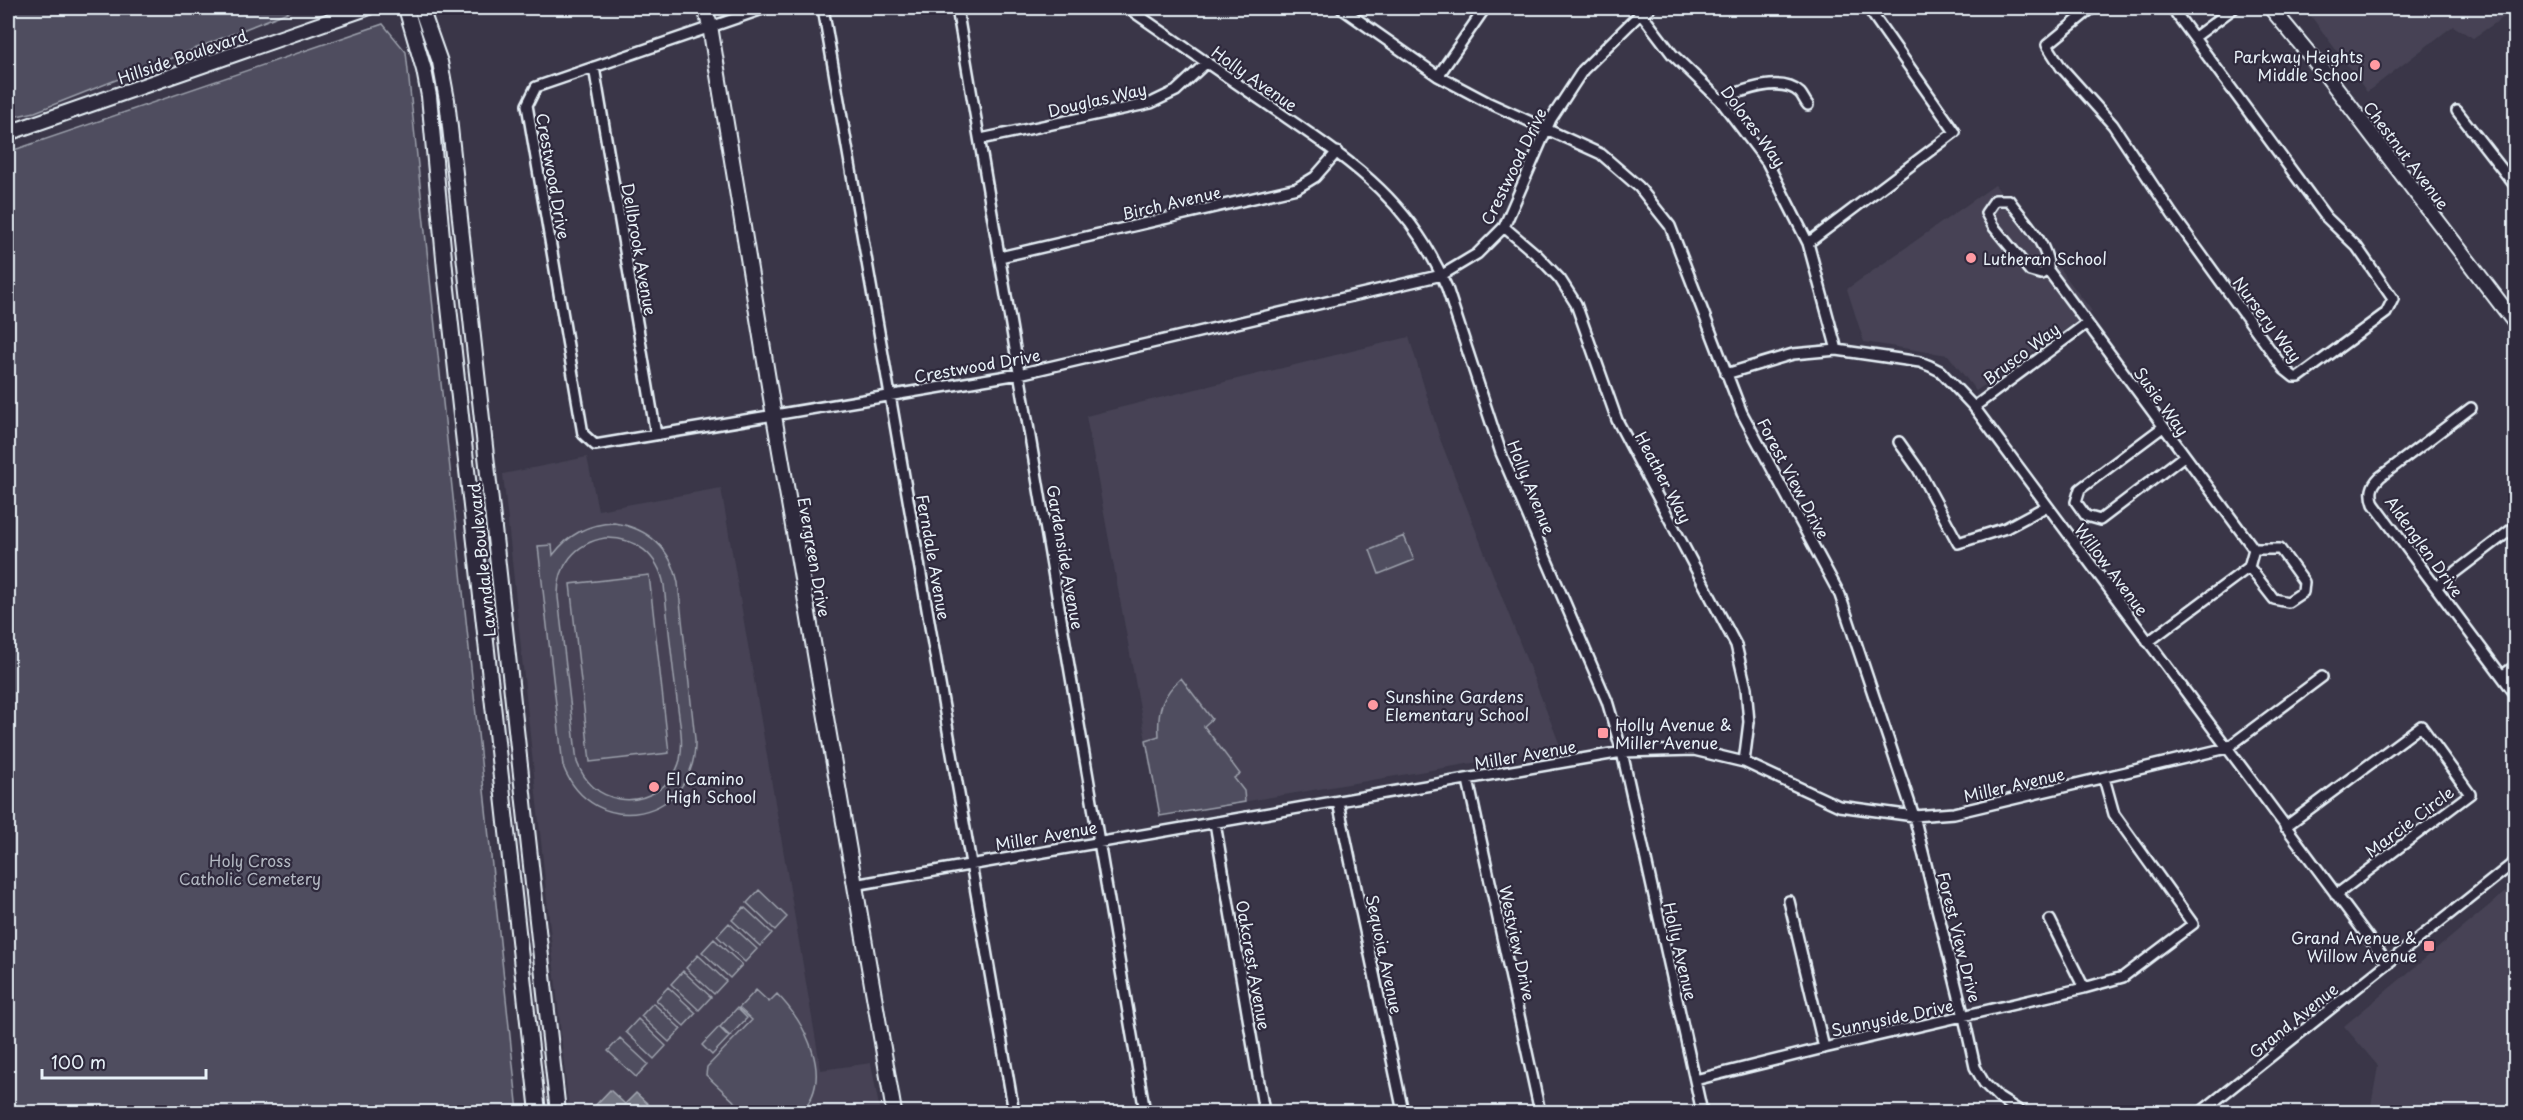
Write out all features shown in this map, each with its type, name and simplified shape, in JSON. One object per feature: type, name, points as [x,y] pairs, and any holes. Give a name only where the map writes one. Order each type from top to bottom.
[{"type":"street","name":"Hillside Boulevard","points":[[8,133],[367,8]]},
{"type":"street","name":"Lawndale Boulevard","points":[[406,8],[429,96],[446,280],[538,1113]]},
{"type":"street","name":"Lawndale Boulevard","points":[[421,8],[440,62],[447,100],[558,1113]]},
{"type":"street","name":"Evergreen Drive","points":[[705,8],[710,26],[774,416],[894,1113]]},
{"type":"street","points":[[594,67],[766,8]]},
{"type":"street","name":"Ferndale Avenue","points":[[823,8],[1014,1113]]},
{"type":"street","name":"Gardenside Avenue","points":[[957,8],[1145,1113]]},
{"type":"street","name":"Holly Avenue","points":[[1128,8],[1337,152],[1365,174],[1397,205],[1424,241],[1442,275],[1501,453],[1607,701],[1622,752],[1702,1113]]},
{"type":"street","name":"Forest View Drive","points":[[1341,8],[1438,76],[1487,102],[1601,154],[1639,187],[1670,226],[1742,413],[1840,594],[1914,816],[1975,1067],[1984,1083],[1999,1098],[2021,1113]]},
{"type":"street","points":[[1438,76],[1485,8]]},
{"type":"street","name":"Crestwood Drive","points":[[594,67],[536,87],[527,105],[583,434],[595,445],[1019,374],[1442,275],[1478,254],[1504,227],[1545,129],[1583,70],[1638,11],[1650,8]]},
{"type":"street","points":[[1808,243],[1955,132],[1868,8]]},
{"type":"street","name":"Nursery Way","points":[[2092,8],[2047,45],[2061,67],[2113,125],[2172,213],[2284,369],[2294,377],[2299,377],[2386,313],[2393,299],[2357,248],[2326,217],[2172,8]]},
{"type":"street","points":[[2195,37],[2234,8]]},
{"type":"street","name":"Chestnut Avenue","points":[[2271,8],[2324,72],[2516,324]]},
{"type":"street","name":"Dolores Way","points":[[1638,11],[1672,54],[1720,100],[1767,162],[1808,243],[1837,350]]},
{"type":"street","name":"Douglas Way","points":[[981,140],[1151,103],[1176,91],[1207,62]]},
{"type":"street","name":"Dellbrook Avenue","points":[[594,67],[656,435]]},
{"type":"street","points":[[1720,100],[1749,88],[1784,85],[1799,92],[1808,105]]},
{"type":"street","points":[[2457,111],[2516,187]]},
{"type":"street","name":"Birch Avenue","points":[[1000,257],[1298,188],[1315,177],[1337,152]]},
{"type":"street","name":"Susie Way","points":[[2048,270],[2041,274],[2030,271],[1993,226],[1986,213],[1995,200],[2009,200],[2049,258],[2048,270],[2254,549]]},
{"type":"street","name":"Heather Way","points":[[1504,227],[1537,255],[1560,279],[1576,304],[1617,420],[1736,645],[1747,699],[1749,722],[1744,762]]},
{"type":"street","name":"Brusco Way","points":[[1974,407],[2087,323]]},
{"type":"street","name":"Willow Avenue","points":[[1726,374],[1793,354],[1837,350],[1920,362],[1940,371],[1974,407],[2388,964]]},
{"type":"street","name":"Aldenglen Drive","points":[[2471,408],[2380,477],[2372,489],[2374,504],[2516,695]]},
{"type":"street","points":[[2163,428],[2080,489],[2076,502],[2086,516],[2100,520],[2184,456]]},
{"type":"street","points":[[1899,442],[1918,470],[1958,543],[2006,528],[2047,506]]},
{"type":"street","points":[[2436,586],[2516,526]]},
{"type":"street","points":[[2148,642],[2249,567],[2254,549],[2280,549],[2304,582],[2303,592],[2288,602],[2274,599],[2249,567]]},
{"type":"street","points":[[2502,676],[2516,665]]},
{"type":"street","points":[[2227,748],[2322,677]]},
{"type":"street","name":"Marcie Circle","points":[[2285,827],[2421,726],[2470,794],[2336,895]]},
{"type":"street","name":"Miller Avenue","points":[[854,885],[1622,752],[1694,750],[1744,762],[1839,806],[1914,816],[1954,813],[2227,748]]},
{"type":"street","name":"Sunnyside Drive","points":[[1695,1080],[2123,977],[2193,924],[2114,814],[2104,778]]},
{"type":"street","name":"Westview Drive","points":[[1468,780],[1540,1113]]},
{"type":"street","name":"Sequoia Avenue","points":[[1338,802],[1403,1113]]},
{"type":"street","name":"Oakcrest Avenue","points":[[1215,823],[1264,1113]]},
{"type":"street","name":"Grand Avenue","points":[[2201,1113],[2516,861]]},
{"type":"street","points":[[1789,901],[1824,1048]]},
{"type":"street","points":[[2050,920],[2084,988]]},
{"type":"shaded area","name":"Parkway Heights Middle School","points":[[2305,8],[2516,9],[2473,38],[2453,26],[2367,92]]},
{"type":"shaded area","name":"Lutheran School","points":[[1995,185],[2092,311],[1976,391],[1948,355],[1864,342],[1847,289]]},
{"type":"shaded area","points":[[1409,337],[1440,439],[1561,748],[1160,816],[1086,416]]},
{"type":"shaded area","name":"El Camino High School","points":[[587,457],[598,510],[721,488],[821,1070],[871,1063],[880,1112],[569,1112],[503,474]]},
{"type":"shaded area","points":[[2515,884],[2515,1112],[2370,1112],[2378,1066],[2344,1026]]},
{"type":"green space","points":[[8,8],[298,8],[35,112],[8,118]]},
{"type":"green space","name":"Holy Cross Catholic Cemetery","points":[[383,24],[406,52],[518,1112],[8,1112],[8,152]]},
{"type":"green space","points":[[614,523],[627,526],[648,535],[664,550],[675,571],[678,583],[695,739],[691,767],[680,789],[662,804],[641,812],[619,813],[597,806],[577,790],[563,766],[538,546],[552,545],[553,555],[572,536],[587,528]],"holes":[[[605,538],[616,539],[644,550],[657,565],[661,574],[681,738],[680,760],[671,778],[657,791],[630,800],[605,795],[599,791],[588,781],[577,762],[558,597],[561,575],[570,558],[585,545],[594,541]]]},
{"type":"green space","points":[[1404,536],[1414,560],[1379,574],[1370,550]]},
{"type":"green space","points":[[649,575],[669,753],[590,762],[570,584]]},
{"type":"green space","points":[[1181,678],[1212,719],[1204,726],[1240,774],[1234,778],[1244,791],[1245,802],[1160,816],[1146,740],[1159,736],[1162,704],[1169,691]]},
{"type":"green space","points":[[759,890],[787,917],[775,930],[747,903]]},
{"type":"green space","points":[[744,907],[772,933],[760,946],[732,920]]},
{"type":"green space","points":[[729,923],[757,949],[745,962],[717,936]]},
{"type":"green space","points":[[714,939],[742,965],[730,978],[702,952]]},
{"type":"green space","points":[[698,955],[726,981],[714,994],[686,968]]},
{"type":"green space","points":[[683,971],[711,997],[699,1010],[671,984]]},
{"type":"green space","points":[[668,987],[696,1013],[684,1026],[656,1000]]},
{"type":"green space","points":[[756,990],[769,1002],[777,994],[797,1019],[812,1051],[816,1067],[816,1083],[811,1098],[801,1112],[754,1112],[747,1106],[737,1104],[706,1075],[707,1067],[752,1020],[739,1008]]},
{"type":"green space","points":[[653,1003],[681,1029],[669,1042],[641,1016]]},
{"type":"green space","points":[[737,1008],[747,1018],[730,1036],[720,1027]]},
{"type":"green space","points":[[638,1019],[666,1046],[654,1059],[626,1032]]},
{"type":"green space","points":[[719,1027],[729,1037],[712,1055],[702,1045]]},
{"type":"green space","points":[[620,1038],[648,1064],[636,1077],[608,1051]]},
{"type":"water","points":[[610,1090],[625,1104],[636,1093],[649,1105],[642,1112],[589,1112]]},
{"type":"place","name":"Parkway Heights Middle School","points":[[2375,65]]},
{"type":"place","name":"Lutheran School","points":[[1971,258]]},
{"type":"place","name":"Sunshine Gardens Elementary School","points":[[1373,705]]},
{"type":"place","name":"Holly Avenue & Miller Avenue","points":[[1603,733]]},
{"type":"place","name":"El Camino High School","points":[[654,787]]},
{"type":"place","name":"Grand Avenue & Willow Avenue","points":[[2429,946]]}]
